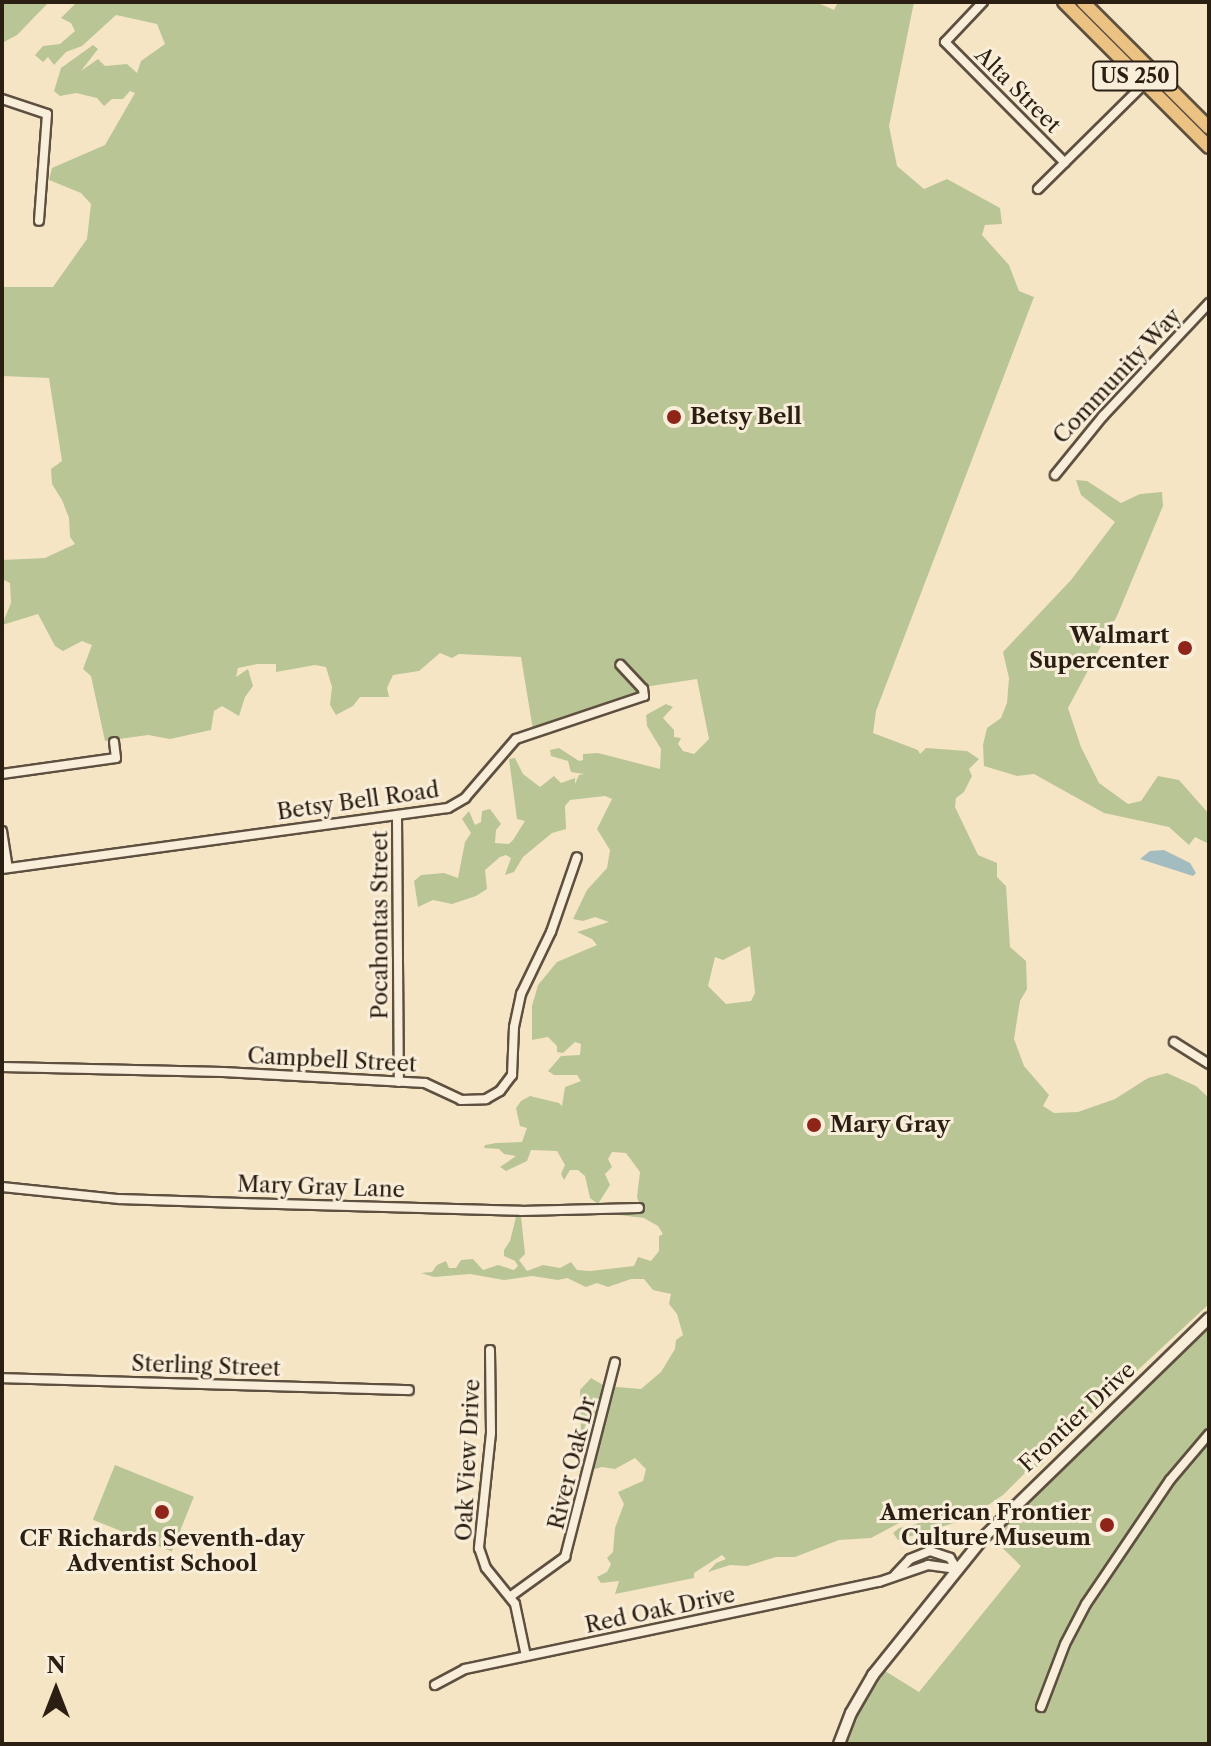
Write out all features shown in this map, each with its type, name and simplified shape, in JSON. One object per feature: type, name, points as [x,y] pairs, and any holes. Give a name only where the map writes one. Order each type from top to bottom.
[{"type":"main road","name":"US 250","points":[[1064,2],[1209,147]]},
{"type":"main road","name":"US 250","points":[[1083,2],[1209,128]]},
{"type":"street","name":"Alta Street","points":[[983,2],[945,42],[1065,163]]},
{"type":"street","points":[[1038,189],[1154,75]]},
{"type":"street","points":[[2,99],[47,114],[39,221]]},
{"type":"street","name":"Community Way","points":[[1055,475],[1083,439],[1209,303]]},
{"type":"street","name":"Betsy Bell Road","points":[[5,868],[448,808],[459,803],[516,739],[642,698],[643,689],[621,665]]},
{"type":"street","points":[[2,774],[116,758],[114,742]]},
{"type":"street","name":"Pocahontas Street","points":[[397,816],[399,1082]]},
{"type":"street","points":[[2,831],[5,868]]},
{"type":"street","name":"Campbell Street","points":[[2,1067],[223,1072],[399,1082],[431,1084],[455,1098],[472,1102],[491,1096],[505,1086],[513,1067],[514,1027],[521,994],[555,922],[577,857]]},
{"type":"street","points":[[1174,1042],[1209,1064]]},
{"type":"street","name":"Mary Gray Lane","points":[[2,1187],[119,1199],[521,1211],[639,1208]]},
{"type":"street","name":"Frontier Drive","points":[[839,1744],[866,1686],[957,1569],[1032,1486],[1209,1318]]},
{"type":"street","name":"Oak View Drive","points":[[490,1350],[491,1433],[479,1548],[486,1568],[511,1596],[526,1656]]},
{"type":"street","name":"River Oak Dr","points":[[511,1596],[565,1557],[615,1362]]},
{"type":"street","name":"Sterling Street","points":[[2,1378],[409,1390]]},
{"type":"street","points":[[1041,1707],[1065,1644],[1086,1604],[1170,1480],[1209,1434]]},
{"type":"street","name":"Red Oak Drive","points":[[895,1575],[910,1559],[930,1551],[950,1558],[957,1569]]},
{"type":"street","name":"Red Oak Drive","points":[[435,1685],[465,1669],[879,1582],[932,1565],[957,1569]]},
{"type":"green space","points":[[2,2],[49,2],[17,35],[2,43]]},
{"type":"green space","points":[[77,2],[816,2],[834,10],[838,2],[914,2],[889,126],[897,166],[924,189],[947,179],[1000,208],[1002,224],[985,225],[982,235],[1009,265],[1019,291],[1034,297],[876,711],[873,733],[918,750],[920,754],[926,748],[967,751],[979,759],[969,769],[972,776],[964,792],[956,798],[955,807],[978,855],[997,863],[997,877],[1006,886],[1010,947],[1026,961],[1027,989],[1020,1001],[1014,1039],[1024,1066],[1049,1095],[1043,1106],[1054,1113],[1078,1112],[1115,1099],[1148,1078],[1167,1073],[1196,1086],[1209,1098],[1209,1304],[1071,1432],[1051,1442],[1043,1464],[1024,1474],[1003,1495],[967,1519],[898,1540],[893,1533],[899,1528],[917,1524],[914,1515],[871,1538],[839,1540],[795,1557],[776,1557],[747,1566],[730,1565],[708,1572],[716,1563],[726,1559],[722,1555],[694,1573],[694,1578],[615,1594],[619,1581],[601,1583],[597,1577],[607,1572],[611,1564],[607,1558],[613,1552],[615,1528],[624,1504],[618,1492],[643,1481],[646,1469],[635,1458],[615,1469],[602,1467],[585,1472],[577,1466],[585,1457],[587,1439],[581,1433],[580,1390],[591,1378],[605,1386],[641,1389],[661,1372],[675,1349],[676,1340],[683,1335],[677,1314],[669,1304],[671,1294],[653,1290],[644,1279],[631,1279],[608,1287],[597,1283],[586,1287],[567,1278],[558,1280],[532,1276],[504,1280],[470,1274],[434,1277],[421,1273],[432,1272],[437,1265],[446,1261],[449,1268],[456,1268],[461,1260],[473,1259],[483,1270],[498,1265],[514,1270],[518,1266],[504,1256],[504,1250],[510,1241],[516,1217],[521,1216],[525,1254],[519,1260],[527,1271],[543,1265],[560,1268],[571,1262],[577,1270],[590,1271],[634,1266],[638,1257],[651,1261],[659,1251],[659,1236],[663,1234],[658,1226],[644,1218],[619,1215],[620,1211],[641,1208],[637,1197],[640,1172],[626,1153],[612,1152],[608,1159],[612,1167],[605,1174],[610,1185],[598,1204],[590,1198],[585,1176],[578,1170],[570,1170],[564,1180],[561,1174],[565,1165],[557,1151],[531,1150],[527,1161],[506,1171],[500,1167],[516,1156],[504,1154],[499,1149],[484,1148],[496,1143],[522,1142],[527,1128],[520,1126],[516,1108],[521,1101],[530,1096],[562,1106],[565,1087],[581,1081],[577,1075],[554,1075],[548,1071],[561,1056],[580,1055],[581,1044],[575,1042],[563,1053],[557,1052],[557,1046],[548,1037],[532,1040],[532,1006],[538,985],[557,962],[597,945],[577,932],[609,922],[595,917],[583,921],[573,919],[587,890],[607,868],[610,850],[597,829],[612,799],[605,796],[570,800],[565,806],[566,829],[552,833],[523,857],[514,872],[505,875],[511,858],[506,855],[500,857],[485,870],[487,889],[476,896],[452,904],[433,900],[418,907],[414,881],[421,875],[444,873],[458,878],[465,842],[471,833],[462,819],[469,811],[475,825],[481,822],[482,811],[490,809],[501,824],[496,830],[495,843],[509,844],[513,840],[525,821],[517,819],[509,759],[515,758],[523,774],[540,787],[554,776],[561,783],[575,778],[575,784],[579,775],[584,774],[571,772],[568,761],[551,756],[550,750],[559,748],[579,761],[583,760],[583,754],[598,753],[660,769],[661,749],[647,726],[646,715],[666,704],[673,707],[663,718],[674,730],[674,737],[681,738],[678,744],[683,751],[694,754],[709,739],[697,679],[644,687],[638,694],[533,730],[521,657],[459,654],[452,658],[440,653],[419,671],[393,675],[387,688],[389,697],[360,697],[353,706],[336,715],[330,705],[332,687],[326,667],[315,665],[276,672],[276,664],[257,664],[238,668],[236,677],[248,669],[253,686],[245,697],[239,716],[222,706],[214,711],[211,730],[170,739],[148,735],[105,741],[91,676],[83,669],[92,645],[82,641],[63,651],[55,646],[38,614],[2,625],[11,603],[10,583],[2,579],[2,560],[45,558],[75,544],[70,537],[69,518],[52,484],[51,469],[62,461],[49,378],[2,376],[2,287],[53,287],[87,239],[91,204],[81,193],[49,180],[52,168],[105,145],[135,93],[130,91],[123,99],[112,99],[104,106],[97,98],[76,93],[60,96],[54,91],[61,68],[93,45],[98,49],[81,71],[98,59],[105,66],[127,64],[137,73],[141,61],[165,44],[157,24],[116,15],[82,46],[66,52],[54,65],[48,57],[43,62],[35,55],[43,46],[60,44],[75,31],[71,23],[61,18]],"holes":[[[750,946],[755,993],[751,1001],[726,1004],[708,986],[715,957],[723,960]]]},
{"type":"green space","points":[[1076,480],[1087,481],[1121,503],[1140,494],[1162,492],[1163,506],[1117,616],[1068,708],[1081,747],[1099,783],[1128,804],[1141,801],[1158,776],[1179,780],[1209,814],[1209,844],[1195,837],[1189,845],[1169,827],[1104,813],[1034,774],[1017,776],[984,766],[983,745],[987,728],[1001,718],[1007,703],[1009,678],[1003,652],[1071,580],[1115,522],[1081,495]]},
{"type":"green space","name":"American Frontier Culture Museum","points":[[1209,1329],[1209,1744],[846,1744],[860,1709],[885,1671],[919,1692],[1021,1566],[992,1538],[1038,1489]]},
{"type":"green space","points":[[115,1465],[194,1497],[172,1552],[93,1520]]},
{"type":"water","points":[[1164,850],[1190,863],[1196,873],[1193,876],[1140,859],[1150,851]]},
{"type":"place","name":"Betsy Bell","points":[[674,417]]},
{"type":"place","name":"Walmart Supercenter","points":[[1185,648]]},
{"type":"place","name":"Mary Gray","points":[[814,1125]]},
{"type":"place","name":"CF Richards Seventh-day Adventist School","points":[[162,1512]]},
{"type":"place","name":"American Frontier Culture Museum","points":[[1107,1525]]}]
